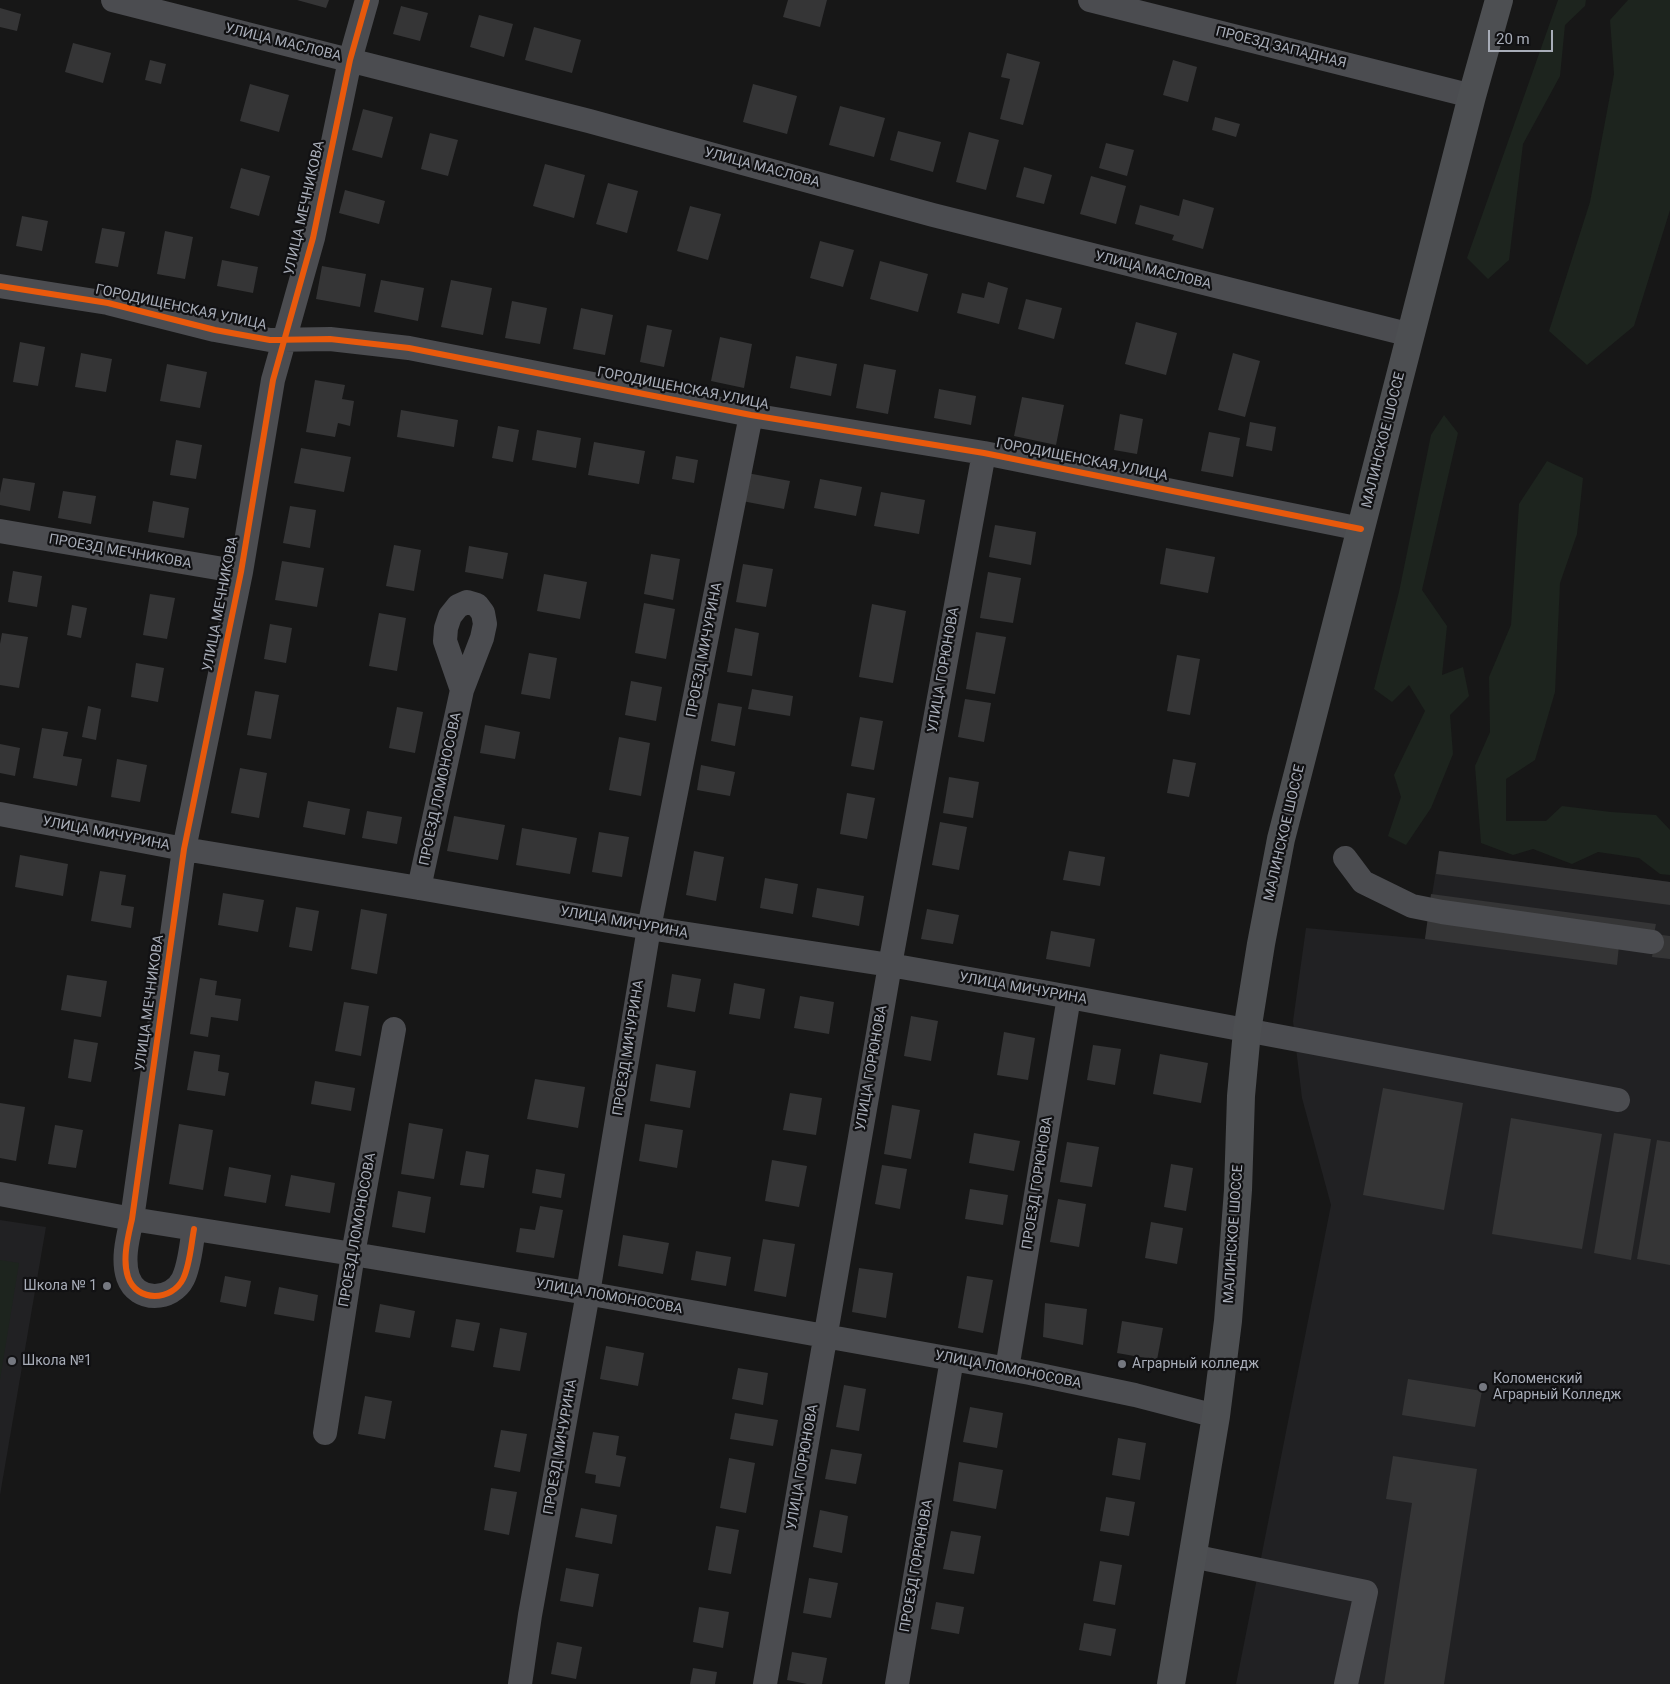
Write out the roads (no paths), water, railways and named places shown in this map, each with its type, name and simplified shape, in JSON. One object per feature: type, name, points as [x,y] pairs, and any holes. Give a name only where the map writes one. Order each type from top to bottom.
[{"type":"main road","name":"МАЛИНСКОЕ ШОССЕ","points":[[1171,1684],[1216,1416],[1228,1321],[1238,1190],[1241,1096],[1247,1031],[1281,839],[1472,96],[1499,0]]},
{"type":"street","name":"УЛИЦА МАСЛОВА","points":[[113,0],[589,121],[933,216],[1410,335]]},
{"type":"street","name":"УЛИЦА МЕЧНИКОВА","points":[[132,1220],[184,849],[241,572],[273,380],[313,238],[350,60],[367,0]]},
{"type":"street","name":"ПРОЕЗД ЗАПАДНАЯ","points":[[1090,0],[1472,96]]},
{"type":"street","name":"ГОРОДИЩЕНСКАЯ УЛИЦА","points":[[0,286],[108,303],[215,330],[270,340],[330,339],[410,348],[751,415],[984,453],[1361,529]]},
{"type":"street","name":"ПРОЕЗД МИЧУРИНА","points":[[520,1684],[530,1615],[588,1293],[649,928],[751,415]]},
{"type":"street","name":"УЛИЦА ГОРЮНОВА","points":[[765,1684],[890,965],[984,453]]},
{"type":"street","name":"ПРОЕЗД МЕЧНИКОВА","points":[[0,531],[241,572]]},
{"type":"street","name":"ПРОЕЗД ЛОМОНОСОВА","points":[[419,888],[462,690]]},
{"type":"street","name":"УЛИЦА МИЧУРИНА","points":[[0,814],[184,849],[649,928],[890,965],[1618,1100]]},
{"type":"street","points":[[1345,858],[1363,882],[1412,906],[1652,942]]},
{"type":"street","name":"ПРОЕЗД ГОРЮНОВА","points":[[1008,1369],[1069,997]]},
{"type":"street","name":"ПРОЕЗД ЛОМОНОСОВА","points":[[325,1432],[353,1254],[394,1029]]},
{"type":"street","name":"УЛИЦА ЛОМОНОСОВА","points":[[0,1194],[132,1220],[588,1293],[1008,1369],[1134,1395],[1216,1416]]},
{"type":"street","points":[[132,1220],[127,1245],[128,1278],[138,1291],[149,1296],[164,1296],[176,1290],[184,1278],[194,1230]]},
{"type":"street","name":"ПРОЕЗД ГОРЮНОВА","points":[[897,1684],[952,1359]]},
{"type":"street","points":[[1192,1556],[1366,1592],[1346,1684]]},
{"type":"place","name":"Школа № 1","points":[[107,1286]]},
{"type":"place","name":"Школа №1","points":[[12,1361]]},
{"type":"place","name":"Аграрный колледж","points":[[1122,1364]]},
{"type":"place","name":"Коломенский Аграрный Колледж","points":[[1483,1387]]}]
